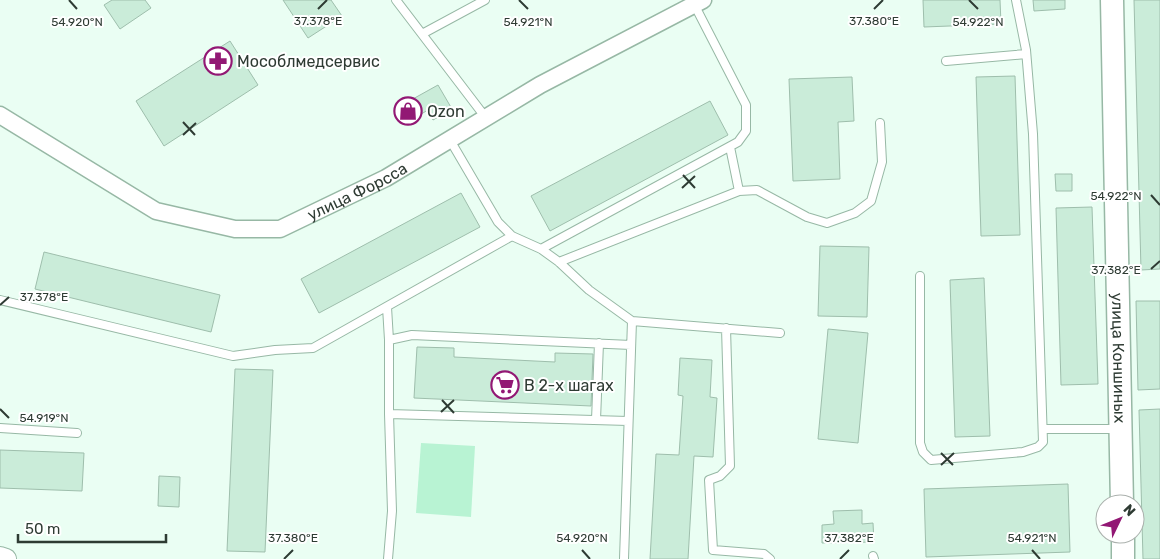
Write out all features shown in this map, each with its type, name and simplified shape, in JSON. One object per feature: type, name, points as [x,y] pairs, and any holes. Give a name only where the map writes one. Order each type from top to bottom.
[{"type":"main road","name":"улица Коншиных","points":[[1112,0],[1122,494]]},
{"type":"main road","points":[[1123,544],[1123,559]]},
{"type":"street","name":"улица Форсса","points":[[0,115],[156,211],[235,228],[280,229],[386,178],[540,85],[699,2]]},
{"type":"street","points":[[0,557],[6,559]]},
{"type":"lane","points":[[396,0],[486,118]]},
{"type":"lane","points":[[422,34],[485,0]]},
{"type":"lane","points":[[920,276],[920,443],[924,452],[931,460],[1023,452],[1038,447],[1043,442],[1043,429],[1033,134],[1026,54],[1016,0]]},
{"type":"lane","points":[[541,250],[730,147],[738,142],[746,131],[746,105],[699,2]]},
{"type":"lane","points":[[946,61],[1026,54]]},
{"type":"lane","points":[[560,262],[739,191],[757,190],[807,217],[827,223],[855,213],[871,201],[876,185],[882,162],[880,123]]},
{"type":"lane","points":[[450,140],[498,222],[512,236],[541,250],[560,262],[589,290],[632,321],[780,333]]},
{"type":"lane","points":[[730,147],[739,191]]},
{"type":"lane","points":[[0,300],[233,356],[275,350],[313,348],[512,236]]},
{"type":"lane","points":[[387,307],[392,511],[388,559]]},
{"type":"lane","points":[[624,559],[632,321]]},
{"type":"lane","points":[[726,328],[730,466],[720,476],[709,480],[713,550],[764,554],[770,559]]},
{"type":"lane","points":[[389,340],[412,335],[631,344]]},
{"type":"lane","points":[[596,420],[599,343]]},
{"type":"lane","points":[[389,414],[628,421]]},
{"type":"lane","points":[[0,428],[77,433]]},
{"type":"lane","points":[[1043,429],[1120,429]]},
{"type":"green space","points":[[421,443],[475,446],[471,517],[416,513]]},
{"type":"building","points":[[112,0],[145,0],[151,8],[120,29],[104,5]]},
{"type":"building","points":[[283,0],[331,0],[342,16],[308,38]]},
{"type":"building","points":[[923,0],[1000,0],[1001,24],[924,27]]},
{"type":"building","points":[[1033,0],[1065,0],[1065,9],[1034,11]]},
{"type":"building","points":[[1134,0],[1160,0],[1160,269],[1141,270]]},
{"type":"building","points":[[230,41],[258,85],[164,146],[136,101]]},
{"type":"building","points":[[1015,76],[1020,235],[981,236],[976,77]]},
{"type":"building","points":[[852,77],[854,121],[838,122],[840,179],[793,181],[789,79]]},
{"type":"building","points":[[438,85],[452,109],[433,120],[428,110],[411,120],[402,105]]},
{"type":"building","points":[[710,101],[728,135],[550,231],[531,196]]},
{"type":"building","points":[[1055,174],[1072,174],[1072,191],[1056,191]]},
{"type":"building","points":[[461,193],[480,227],[319,313],[301,279]]},
{"type":"building","points":[[1092,207],[1098,384],[1061,385],[1056,208]]},
{"type":"building","points":[[820,246],[869,247],[867,317],[818,316]]},
{"type":"building","points":[[44,252],[220,295],[211,332],[35,289]]},
{"type":"building","points":[[984,278],[990,436],[955,437],[950,280]]},
{"type":"building","points":[[1136,301],[1160,301],[1160,389],[1138,390]]},
{"type":"building","points":[[828,329],[868,333],[858,443],[818,439]]},
{"type":"building","points":[[417,347],[454,348],[454,357],[555,362],[555,353],[593,354],[591,406],[414,398]]},
{"type":"building","points":[[680,358],[712,360],[710,397],[717,398],[713,457],[694,456],[688,559],[650,559],[656,454],[679,455],[683,396],[678,395]]},
{"type":"building","points":[[235,369],[273,370],[265,552],[227,551]]},
{"type":"building","points":[[1160,409],[1160,559],[1143,559],[1143,544],[1145,544],[1145,494],[1141,494],[1139,410]]},
{"type":"building","points":[[0,450],[84,453],[82,491],[0,488]]},
{"type":"building","points":[[159,476],[180,477],[179,507],[158,506]]},
{"type":"building","points":[[1068,484],[1070,552],[926,557],[924,489]]},
{"type":"building","points":[[862,510],[862,524],[873,523],[874,542],[822,543],[822,525],[834,524],[833,511]]},
{"type":"place","name":"Мособлмедсервис","points":[[218,61]]},
{"type":"place","name":"Ozon","points":[[408,111]]},
{"type":"place","name":"В 2-х шагах","points":[[505,385]]}]
